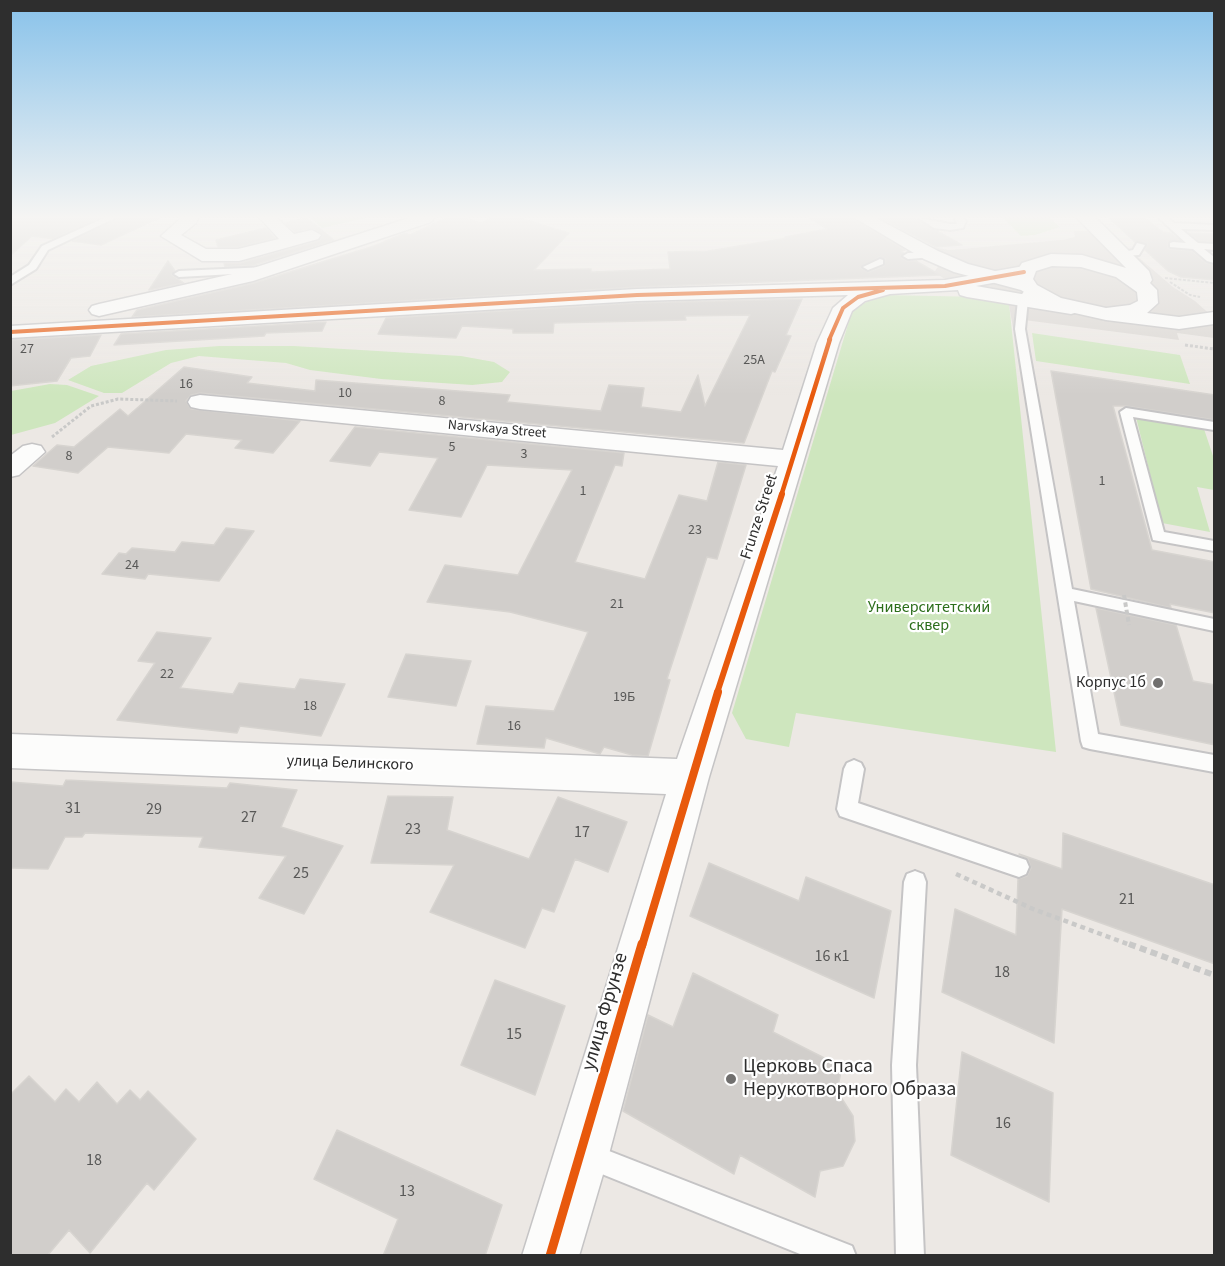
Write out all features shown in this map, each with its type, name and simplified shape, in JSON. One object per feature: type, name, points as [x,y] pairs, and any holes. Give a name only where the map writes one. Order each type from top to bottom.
[{"type":"street","points":[[40,328],[109,307],[239,277]]},
{"type":"street","points":[[945,286],[952,277]]},
{"type":"street","points":[[1015,277],[1028,282],[1048,300],[1071,308],[1179,323],[1214,318]]},
{"type":"street","points":[[10,332],[40,328],[637,295],[875,278],[945,286],[1028,282],[1037,277]]},
{"type":"street","points":[[1127,277],[1172,301],[1214,318]]},
{"type":"street","points":[[1106,314],[1135,311],[1145,307],[1150,299],[1141,277]]},
{"type":"street","name":"Frunze Street","points":[[690,777],[828,343],[843,308],[858,297],[875,278]]},
{"type":"street","points":[[945,286],[994,278],[1028,282]]},
{"type":"street","name":"Narvskaya Street","points":[[200,402],[793,459]]},
{"type":"street","points":[[10,470],[32,452]]},
{"type":"street","name":"улица Белинского","points":[[10,751],[690,777]]},
{"type":"street","name":"улица Фрунзе","points":[[550,1256],[582,1154],[690,777]]},
{"type":"lane","points":[[1028,282],[1020,329],[1090,741],[1215,764]]},
{"type":"lane","points":[[1215,426],[1126,412],[1158,536],[1215,546]]},
{"type":"lane","points":[[1065,593],[1215,625]]},
{"type":"lane","points":[[854,769],[847,809],[1019,867]]},
{"type":"lane","points":[[910,1256],[904,1065],[915,882]]},
{"type":"lane","points":[[582,1154],[842,1256]]},
{"type":"path","points":[[1165,278],[1215,283]]},
{"type":"path","points":[[32,452],[91,406],[118,399],[200,402]]},
{"type":"path","points":[[1124,595],[1129,625]]},
{"type":"path","points":[[949,870],[1033,909],[1215,975]]},
{"type":"green space","name":"Университетский сквер","points":[[885,295],[985,297],[1009,303],[1056,752],[796,713],[789,747],[746,739],[732,713],[852,311],[871,299]]},
{"type":"green space","points":[[1032,333],[1180,355],[1190,384],[1036,361]]},
{"type":"green space","points":[[219,346],[294,346],[461,356],[494,362],[510,372],[502,382],[472,385],[381,379],[310,370],[286,363],[199,356],[171,363],[122,393],[104,393],[68,380],[91,366],[166,350]]},
{"type":"green space","points":[[50,384],[67,385],[99,396],[55,423],[11,435],[11,391]]},
{"type":"green space","points":[[1136,417],[1204,429],[1214,459],[1214,490],[1197,487],[1210,532],[1162,523]]},
{"type":"shaded area","points":[[942,277],[1161,277],[1214,318],[1214,338],[1177,333],[1179,340],[1024,320],[1025,330],[1013,328],[1008,300],[974,298]]},
{"type":"building","points":[[157,277],[175,277],[184,283],[149,290]]},
{"type":"building","points":[[273,277],[887,277],[637,287],[132,317],[137,310]]},
{"type":"building","points":[[1182,277],[1215,277],[1215,280]]},
{"type":"building","points":[[802,299],[786,335],[791,336],[775,372],[772,371],[744,443],[200,393],[191,395],[186,401],[191,409],[300,421],[273,453],[235,448],[242,440],[186,434],[169,453],[108,447],[78,473],[33,466],[57,445],[74,447],[120,409],[128,416],[184,367],[252,377],[247,383],[315,391],[316,380],[510,395],[507,402],[601,411],[609,385],[644,388],[641,407],[681,412],[698,375],[705,406],[750,315],[685,316],[686,320],[554,323],[553,333],[513,333],[513,329],[462,326],[456,338],[378,334],[386,318],[637,303]]},
{"type":"building","points":[[326,322],[322,331],[114,345],[121,334]]},
{"type":"building","points":[[101,335],[90,356],[71,358],[57,381],[10,386],[10,340]]},
{"type":"building","points":[[1051,371],[1215,395],[1215,420],[1113,406],[1152,550],[1215,562],[1215,613],[1170,604],[1171,608],[1091,589]]},
{"type":"building","points":[[355,427],[624,453],[622,466],[615,465],[575,562],[645,579],[679,495],[707,501],[718,462],[746,465],[717,559],[707,557],[667,679],[670,680],[648,756],[632,755],[604,747],[600,754],[546,738],[544,748],[477,744],[486,706],[554,711],[588,632],[510,612],[427,602],[445,565],[518,575],[572,470],[487,465],[461,517],[409,510],[438,458],[379,452],[370,466],[330,461]]},
{"type":"building","points":[[226,528],[254,531],[219,581],[148,574],[145,579],[102,574],[119,553],[126,554],[132,548],[175,552],[182,542],[214,545]]},
{"type":"building","name":"Корпус 1б","points":[[1096,608],[1176,625],[1193,681],[1215,685],[1215,745],[1121,725]]},
{"type":"building","points":[[157,632],[211,638],[180,688],[233,694],[239,683],[295,689],[300,679],[345,684],[321,736],[240,726],[237,733],[117,720],[155,663],[138,661]]},
{"type":"building","points":[[406,654],[471,661],[456,706],[388,697]]},
{"type":"building","points":[[66,780],[227,788],[230,783],[297,790],[281,827],[343,846],[304,914],[259,898],[286,856],[199,847],[203,837],[85,833],[82,837],[65,837],[48,869],[10,868],[10,782],[63,786]]},
{"type":"building","points":[[388,796],[453,797],[447,830],[529,859],[558,797],[627,822],[608,872],[575,859],[554,912],[542,908],[525,948],[430,912],[454,865],[371,863]]},
{"type":"building","points":[[1063,833],[1215,885],[1215,964],[1062,909],[1054,1043],[942,992],[955,909],[1016,935],[1018,879],[1027,876],[1031,868],[1028,859],[1019,854],[1062,869]]},
{"type":"building","points":[[709,863],[799,901],[806,877],[891,911],[874,998],[690,916]]},
{"type":"building","name":"Церковь Спаса Нерукотворного Образа","points":[[693,973],[778,1015],[773,1032],[842,1067],[837,1091],[853,1116],[855,1141],[843,1166],[820,1171],[815,1197],[740,1155],[734,1174],[623,1111],[648,1015],[673,1027]]},
{"type":"building","points":[[495,980],[565,1006],[535,1095],[461,1065]]},
{"type":"building","points":[[962,1052],[1053,1093],[1049,1202],[951,1155]]},
{"type":"building","points":[[29,1076],[55,1102],[66,1089],[79,1102],[97,1082],[117,1104],[130,1090],[140,1100],[148,1091],[196,1139],[154,1190],[147,1183],[90,1253],[69,1230],[47,1256],[10,1256],[10,1095]]},
{"type":"building","points":[[337,1130],[502,1205],[485,1256],[383,1256],[398,1219],[314,1179]]},
{"type":"cycle path","points":[[10,332],[637,295],[945,286],[995,277]]},
{"type":"cycle path","points":[[550,1256],[582,1154],[690,777],[828,343],[843,308],[858,297],[883,290]]},
{"type":"place","name":"Корпус 1б","points":[[1158,683]]},
{"type":"place","name":"Церковь Спаса Нерукотворного Образа","points":[[731,1079]]}]
